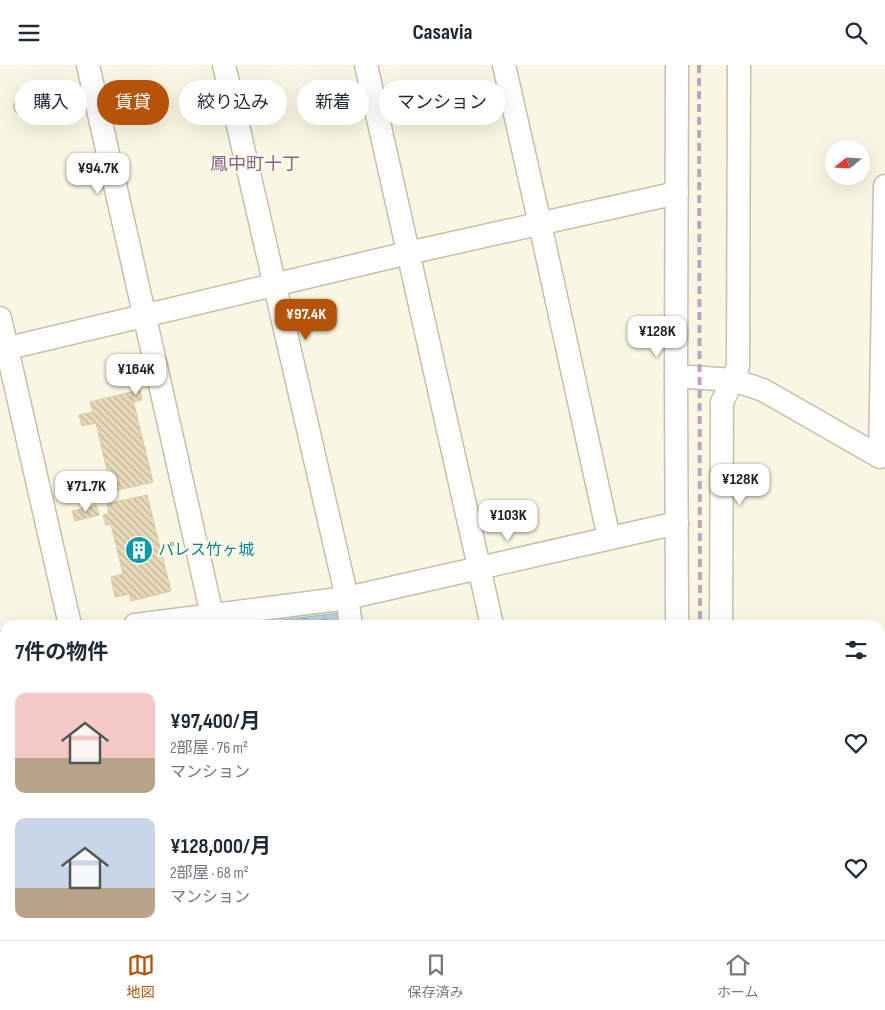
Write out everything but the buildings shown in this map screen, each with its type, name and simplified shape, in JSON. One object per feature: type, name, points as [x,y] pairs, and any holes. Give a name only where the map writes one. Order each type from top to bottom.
[{"type":"street","points":[[88,65],[212,615]]},
{"type":"street","points":[[224,65],[347,598],[350,620]]},
{"type":"street","points":[[366,65],[491,620]]},
{"type":"street","points":[[504,65],[609,538]]},
{"type":"street","points":[[677,65],[677,620]]},
{"type":"street","points":[[721,620],[722,402],[738,366],[739,65]]},
{"type":"street","points":[[676,376],[733,380],[763,390],[880,457],[885,186]]},
{"type":"street","points":[[3,349],[408,253],[677,193]]},
{"type":"street","points":[[0,318],[3,349],[69,620]]},
{"type":"street","points":[[174,620],[347,598],[677,523]]},
{"type":"lane","points":[[87,91],[93,90]]},
{"type":"water","points":[[339,613],[340,620],[281,620]]},
{"type":"railway","points":[[699,65],[700,620]]},
{"type":"place","name":"パレス竹ヶ城","points":[[139,550]]},
{"type":"district","name":"鳳中町十丁","points":[[255,164]]}]
